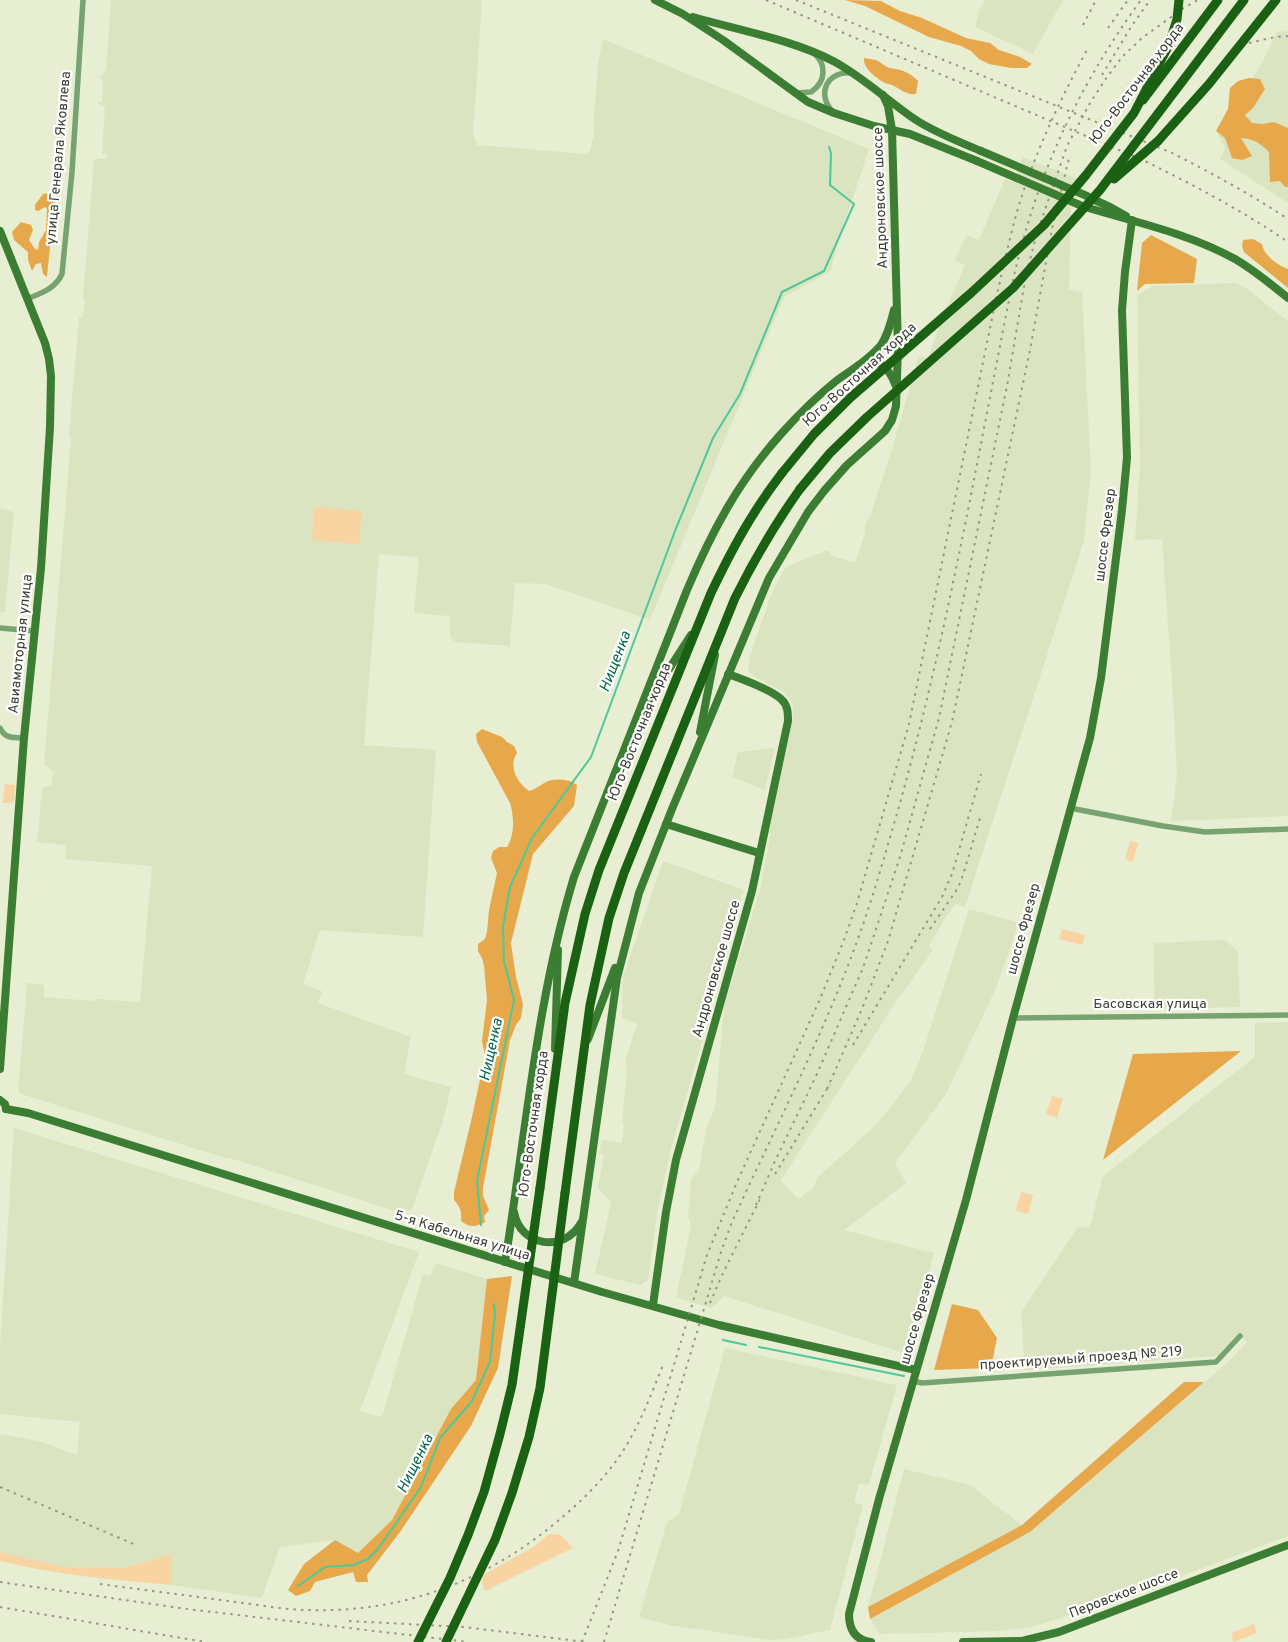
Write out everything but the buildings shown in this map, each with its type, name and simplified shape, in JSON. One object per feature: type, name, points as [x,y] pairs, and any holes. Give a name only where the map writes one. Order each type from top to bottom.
[{"type":"main road","points":[[1134,113],[1169,45],[1177,19],[1179,0]]},
{"type":"main road","name":"Юго-Восточная хорда","points":[[418,1642],[450,1578],[484,1492],[512,1385],[565,1003],[585,914],[617,822],[731,549],[758,505],[814,434],[850,398],[972,293],[1044,225],[1134,113],[1218,0]]},
{"type":"main road","points":[[446,1642],[495,1540],[529,1437],[540,1388],[595,976],[609,918],[624,873],[735,598],[778,519],[830,453],[867,417],[1013,288],[1100,190],[1244,0]]},
{"type":"main road","points":[[1100,190],[1158,141],[1209,84],[1276,0]]},
{"type":"street","name":"улица Генерала Яковлева","points":[[27,299],[50,288],[59,280],[62,274],[72,172],[83,0]]},
{"type":"street","points":[[655,0],[684,14],[808,102],[834,113],[932,142],[1082,206],[1160,228],[1233,258],[1288,298]]},
{"type":"street","points":[[684,14],[812,52],[854,74],[918,121],[982,151],[1110,206],[1132,220]]},
{"type":"street","points":[[792,92],[800,94],[811,92],[820,82],[823,69],[819,58],[812,52]]},
{"type":"street","points":[[834,113],[825,100],[827,83],[841,74],[854,74]]},
{"type":"street","name":"Андроновское шоссе","points":[[697,749],[769,578],[786,547],[824,490],[847,465],[885,431],[892,420],[896,406],[898,348],[892,130],[888,106],[883,95]]},
{"type":"street","name":"шоссе Фрезер","points":[[871,1642],[857,1638],[851,1629],[849,1623],[850,1610],[879,1499],[966,1200],[1013,1018],[1090,738],[1102,668],[1122,510],[1126,458],[1122,310],[1132,220]]},
{"type":"street","name":"Авиамоторная улица","points":[[0,231],[44,342],[51,376],[50,427],[41,568],[24,738],[0,1069]]},
{"type":"street","points":[[505,1262],[549,974],[558,931],[574,876],[687,590],[707,544],[724,512],[758,462],[781,435],[825,390],[873,354],[882,344],[890,328],[897,300]]},
{"type":"street","points":[[856,366],[870,362],[883,365],[891,373],[896,386]]},
{"type":"street","points":[[633,726],[699,622]]},
{"type":"street","points":[[0,628],[34,632]]},
{"type":"street","points":[[574,1283],[617,978],[639,893],[697,749],[718,641]]},
{"type":"street","name":"Андроновское шоссе","points":[[653,1305],[666,1212],[676,1160],[752,891],[788,712],[782,700],[745,680],[728,674]]},
{"type":"street","points":[[0,728],[2,734],[8,738],[24,738]]},
{"type":"street","points":[[1070,808],[1205,832],[1288,829]]},
{"type":"street","points":[[666,824],[759,852]]},
{"type":"street","points":[[555,1079],[558,931]]},
{"type":"street","points":[[584,1048],[625,944]]},
{"type":"street","name":"Басовская улица","points":[[1013,1018],[1288,1014]]},
{"type":"street","name":"5-я Кабельная улица","points":[[0,1100],[5,1104],[4,1113],[28,1113],[574,1283],[719,1325],[916,1370]]},
{"type":"street","points":[[514,1202],[516,1221],[522,1231],[532,1239],[544,1242],[556,1242],[568,1238],[580,1224],[584,1212]]},
{"type":"street","name":"проектируемый проезд № 219","points":[[913,1381],[922,1383],[1216,1362],[1240,1336]]},
{"type":"street","name":"Перовское шоссе","points":[[963,1642],[1022,1641],[1058,1632],[1288,1545]]},
{"type":"shaded area","points":[[111,0],[482,0],[473,134],[477,145],[586,154],[590,150],[595,131],[593,130],[598,64],[603,39],[869,149],[838,242],[831,271],[784,297],[650,620],[546,584],[515,583],[510,646],[455,642],[450,637],[449,616],[414,613],[419,557],[379,554],[364,745],[436,750],[423,937],[320,930],[303,984],[322,991],[318,1003],[411,1037],[404,1074],[451,1087],[443,1121],[412,1209],[401,1213],[18,1093],[27,983],[44,985],[44,997],[140,1002],[152,866],[65,859],[66,845],[37,842],[42,788],[51,785],[53,771],[44,765],[79,317],[83,317],[85,299],[83,298],[94,159],[107,159],[108,154],[102,154],[105,108],[103,105],[98,104],[98,102],[102,102],[103,79],[99,78],[99,76],[103,76],[103,71],[106,71]]},
{"type":"shaded area","points":[[845,0],[881,1],[900,11],[922,18],[966,38],[990,43],[999,50],[1020,57],[1032,64],[1027,68],[1011,68],[989,64],[961,46],[929,37],[865,6]]},
{"type":"shaded area","points":[[985,0],[1063,0],[1033,54],[975,27],[980,8]]},
{"type":"shaded area","points":[[1288,31],[1288,203],[1220,159],[1225,149],[1218,134],[1237,100],[1260,67],[1277,32]]},
{"type":"shaded area","points":[[864,58],[876,60],[888,67],[912,75],[918,81],[916,94],[907,93],[893,85],[884,83],[867,69]]},
{"type":"shaded area","points":[[1249,78],[1260,79],[1265,89],[1253,108],[1245,115],[1252,123],[1274,122],[1288,128],[1288,187],[1285,187],[1280,181],[1270,182],[1269,152],[1263,146],[1253,140],[1241,138],[1252,156],[1242,160],[1232,158],[1225,138],[1216,131],[1228,109],[1230,88],[1238,81]]},
{"type":"shaded area","points":[[1023,157],[1078,179],[1071,206],[1069,289],[1082,292],[1091,472],[1084,541],[965,907],[956,904],[945,918],[929,946],[933,950],[896,1002],[781,1180],[798,1199],[813,1188],[817,1178],[877,1124],[910,1082],[923,1051],[969,909],[1019,923],[996,988],[947,1092],[895,1163],[906,1183],[844,1230],[934,1253],[907,1354],[724,1296],[712,1308],[676,1298],[691,1225],[688,1217],[691,1179],[699,1170],[707,1125],[715,1109],[724,1006],[760,890],[770,837],[770,825],[793,718],[791,700],[784,692],[749,672],[750,656],[771,595],[783,571],[788,566],[828,550],[830,555],[855,563],[865,532],[865,524],[870,517],[891,452],[919,356],[928,358],[941,321],[965,265],[955,261],[962,244],[967,235],[979,240],[1005,179],[1012,182]]},
{"type":"shaded area","points":[[49,193],[55,197],[47,277],[43,274],[41,263],[36,264],[32,271],[28,260],[28,252],[14,240],[12,232],[21,222],[31,225],[33,230],[29,240],[35,249],[38,250],[39,242],[46,230],[47,209],[45,207],[38,211],[35,210],[35,205],[43,194]]},
{"type":"shaded area","points":[[1151,235],[1197,259],[1194,283],[1145,284],[1137,291],[1142,243]]},
{"type":"shaded area","points":[[1253,239],[1262,244],[1265,252],[1272,260],[1288,269],[1288,288],[1244,252],[1243,240]]},
{"type":"shaded area","points":[[1236,283],[1246,288],[1288,321],[1288,816],[1171,821],[1177,776],[1162,539],[1135,540],[1140,465],[1137,296],[1152,286]]},
{"type":"shaded area","points":[[314,507],[362,511],[359,544],[312,540]]},
{"type":"shaded area","points":[[0,509],[14,512],[5,612],[0,612]]},
{"type":"shaded area","points":[[482,729],[502,737],[514,746],[517,753],[513,764],[515,774],[529,791],[554,780],[566,780],[577,785],[574,806],[533,854],[511,943],[516,977],[523,1004],[521,1018],[510,1040],[483,1188],[483,1196],[489,1210],[484,1216],[485,1222],[473,1226],[461,1221],[461,1212],[454,1200],[454,1192],[485,1056],[482,1041],[487,1000],[484,966],[478,951],[478,944],[485,939],[487,932],[489,910],[497,873],[491,858],[493,851],[499,847],[507,847],[510,842],[513,825],[510,803],[477,742],[476,734]]},
{"type":"shaded area","points":[[775,748],[765,790],[732,777],[738,752]]},
{"type":"shaded area","points":[[5,784],[15,785],[14,801],[11,803],[3,803]]},
{"type":"shaded area","points":[[1130,841],[1138,843],[1133,862],[1125,860]]},
{"type":"shaded area","points":[[663,861],[744,890],[707,1014],[707,1024],[671,1149],[657,1214],[648,1280],[640,1285],[595,1274],[611,1202],[598,1188],[604,1155],[599,1154],[602,1140],[622,1143],[624,1128],[622,1119],[627,1074],[626,1057],[637,1024],[622,1018],[623,977]]},
{"type":"shaded area","points":[[1062,929],[1085,935],[1082,945],[1059,939]]},
{"type":"shaded area","points":[[1225,940],[1238,952],[1240,1007],[1155,1009],[1153,943]]},
{"type":"shaded area","points":[[1288,1022],[1288,1536],[1107,1604],[1031,1627],[1002,1631],[879,1634],[870,1619],[1030,1532],[1228,1362],[1247,1342],[1238,1334],[1217,1356],[1025,1370],[1021,1312],[1077,1228],[1090,1227],[1103,1176],[1252,1059],[1255,1059],[1255,1023]]},
{"type":"shaded area","points":[[1241,1051],[1103,1160],[1133,1054]]},
{"type":"shaded area","points":[[1052,1096],[1063,1099],[1057,1118],[1046,1114]]},
{"type":"shaded area","points":[[14,1128],[419,1252],[360,1411],[382,1417],[423,1274],[430,1276],[436,1263],[487,1279],[476,1380],[451,1409],[392,1520],[358,1554],[335,1540],[280,1547],[262,1598],[172,1585],[170,1554],[124,1568],[63,1567],[0,1552],[0,1434],[42,1442],[77,1455],[80,1422],[0,1414],[0,1346]]},
{"type":"shaded area","points":[[1021,1192],[1033,1195],[1028,1214],[1016,1211]]},
{"type":"shaded area","points":[[512,1276],[498,1368],[471,1426],[400,1532],[367,1575],[368,1582],[356,1582],[353,1572],[315,1582],[310,1591],[296,1596],[288,1590],[304,1564],[335,1540],[358,1553],[392,1520],[451,1409],[476,1380],[487,1279]]},
{"type":"shaded area","points":[[952,1304],[978,1310],[997,1338],[991,1368],[934,1370]]},
{"type":"shaded area","points":[[725,1348],[897,1385],[869,1485],[859,1483],[854,1502],[863,1505],[830,1630],[786,1639],[770,1640],[669,1625],[639,1617],[667,1522],[679,1514]]},
{"type":"shaded area","points":[[1184,1382],[1204,1382],[1030,1532],[870,1619],[868,1607],[1022,1525]]},
{"type":"shaded area","points":[[904,1469],[970,1485],[1022,1525],[868,1607]]},
{"type":"shaded area","points":[[549,1534],[561,1535],[573,1548],[485,1591],[482,1583],[483,1575],[535,1546]]},
{"type":"shaded area","points":[[0,1552],[63,1567],[124,1568],[171,1554],[172,1585],[107,1579],[43,1570],[0,1561]]},
{"type":"shaded area","points":[[1254,1624],[1257,1633],[1234,1642],[1231,1633]]},
{"type":"waterway","name":"Нищенка","points":[[481,1225],[477,1181],[514,1000],[504,961],[503,927],[510,887],[532,838],[591,757],[675,531],[713,438],[740,394],[782,292],[824,271],[854,204],[830,185],[831,153],[829,147]]},
{"type":"waterway","name":"Нищенка","points":[[298,1586],[325,1567],[353,1565],[368,1559],[378,1549],[421,1487],[440,1438],[472,1401],[490,1362],[495,1314],[494,1304]]},
{"type":"waterway","points":[[723,1340],[746,1345]]},
{"type":"waterway","points":[[759,1347],[904,1376]]},
{"type":"railway","points":[[766,0],[1147,162],[1219,199],[1288,242]]},
{"type":"railway","points":[[796,0],[1170,152],[1230,184],[1288,219]]},
{"type":"railway","points":[[1083,25],[1096,0]]},
{"type":"railway","points":[[1108,28],[1128,0]]},
{"type":"railway","points":[[604,1642],[721,1252],[732,1222],[799,1079],[846,970],[882,865],[929,691],[959,556],[1012,285],[1033,208],[1061,135],[1078,101],[1118,33],[1141,0]]},
{"type":"railway","points":[[1102,75],[1150,0]]},
{"type":"railway","points":[[756,1205],[816,1076],[863,968],[900,857],[939,718],[1007,386],[1026,275],[1037,233],[1067,146],[1090,103],[1122,57],[1142,38],[1185,7],[1198,0]]},
{"type":"railway","points":[[1249,43],[1288,36]]},
{"type":"railway","points":[[582,1642],[618,1551],[707,1255],[737,1182],[820,999],[857,903],[909,724],[997,294],[1016,216],[1041,144],[1088,48]]},
{"type":"railway","points":[[827,1089],[862,1009],[888,941],[952,722],[1030,350],[1052,229],[1069,158]]},
{"type":"railway","points":[[853,1045],[942,897],[952,874],[981,774]]},
{"type":"railway","points":[[930,929],[958,888],[980,818]]},
{"type":"railway","points":[[775,1174],[830,1084]]},
{"type":"railway","points":[[710,1303],[760,1199]]},
{"type":"railway","points":[[100,1584],[300,1610],[379,1606],[443,1589],[474,1576],[532,1541],[559,1520],[602,1479],[623,1451],[635,1430],[663,1365]]},
{"type":"railway","points":[[0,1487],[136,1545]]},
{"type":"railway","points":[[0,1582],[187,1609],[468,1642]]},
{"type":"railway","points":[[0,1607],[205,1642]]},
{"type":"railway","points":[[349,1621],[464,1627],[586,1642]]}]
